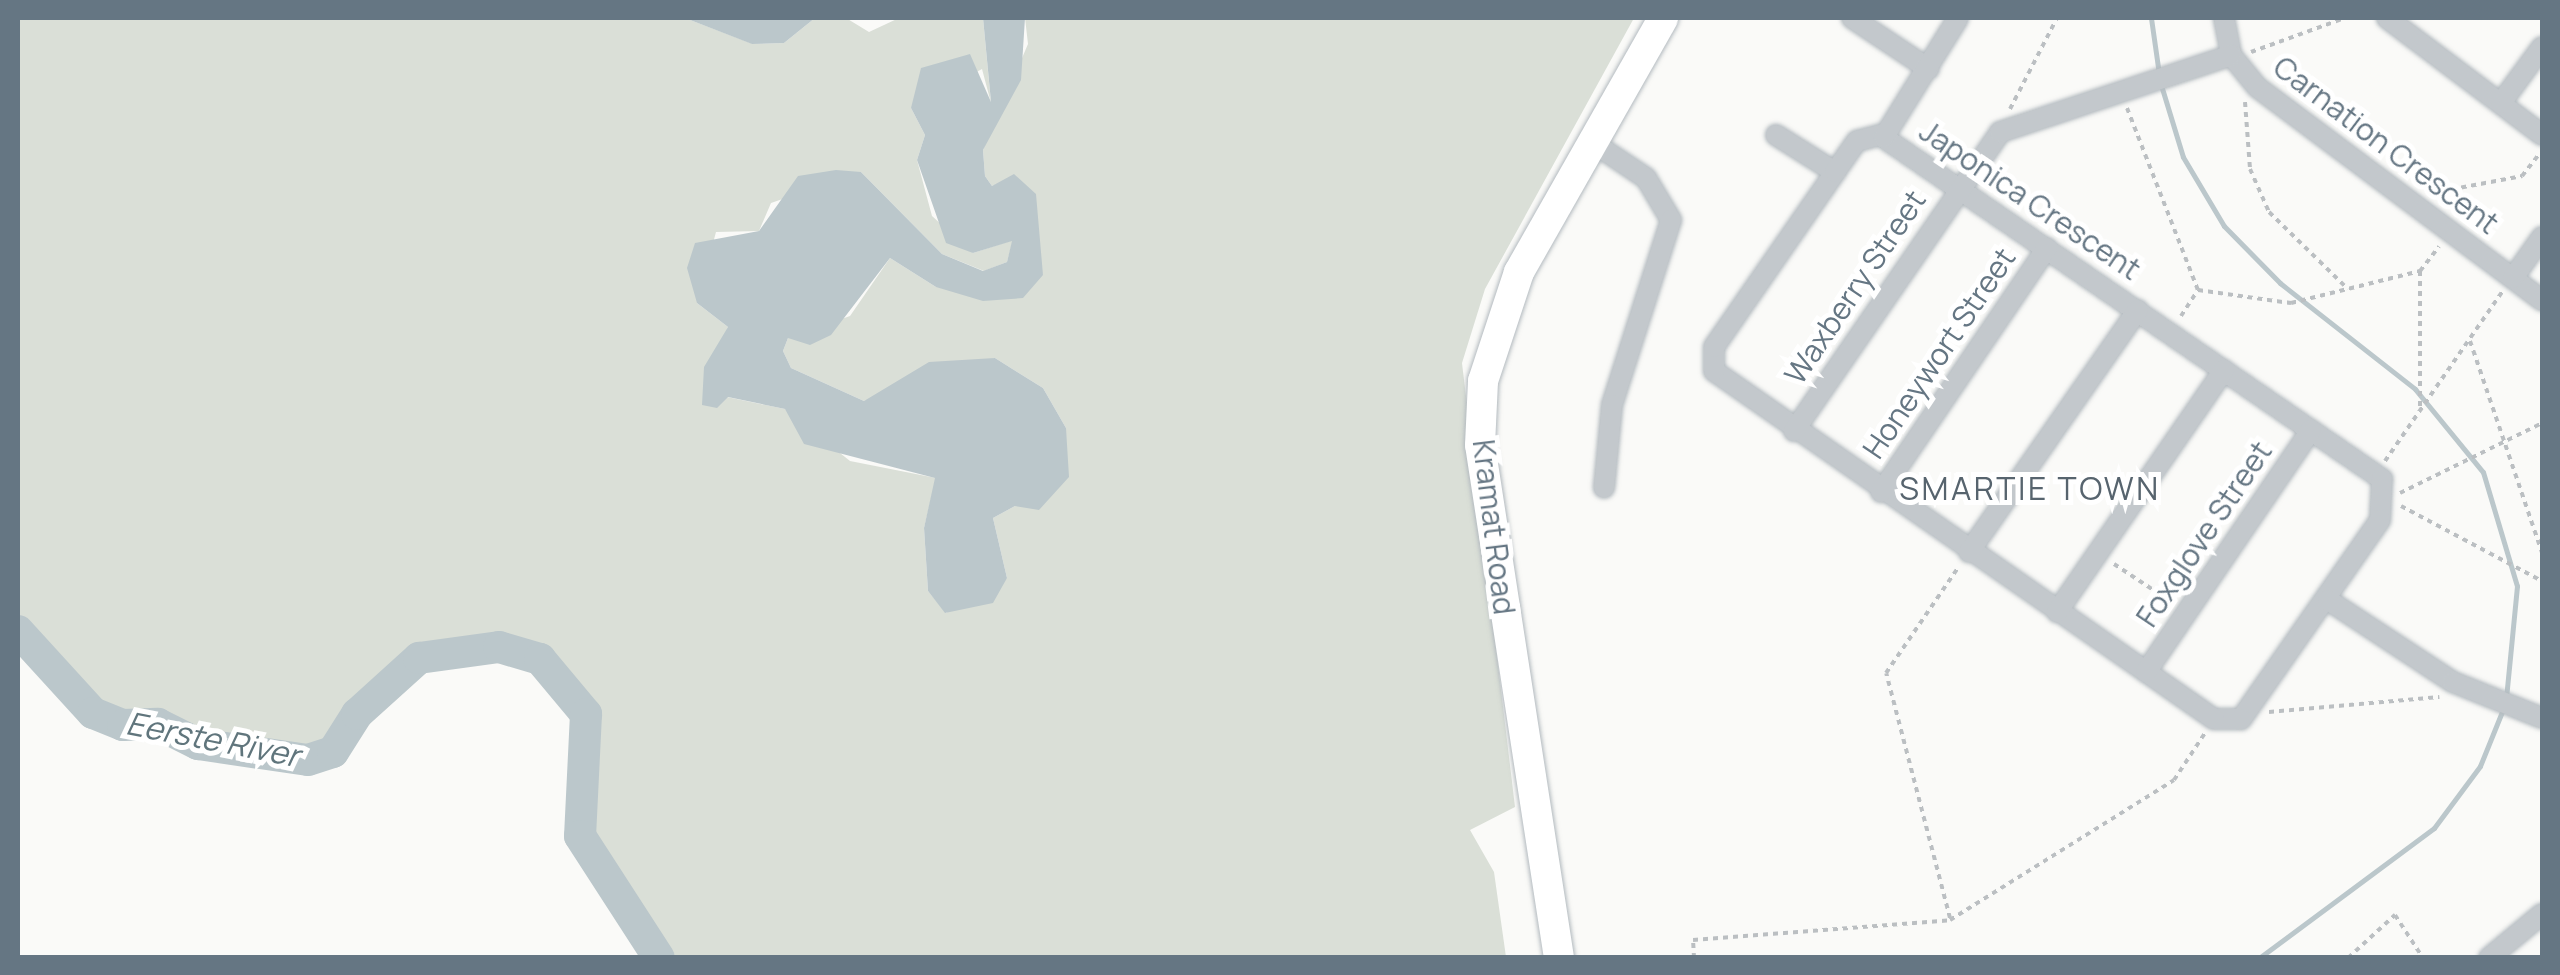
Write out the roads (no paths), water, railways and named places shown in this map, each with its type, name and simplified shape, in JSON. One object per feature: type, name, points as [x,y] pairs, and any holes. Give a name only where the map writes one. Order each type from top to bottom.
[{"type":"street","name":"Kramat Road","points":[[1559,958],[1480,445],[1482,382],[1503,305],[1662,18]]},
{"type":"street","points":[[1852,18],[1929,69]]},
{"type":"street","points":[[1884,136],[1958,18]]},
{"type":"street","name":"Carnation Crescent","points":[[2224,18],[2235,62],[2418,208],[2542,300]]},
{"type":"street","points":[[2387,18],[2413,26],[2542,135]]},
{"type":"street","points":[[2502,104],[2542,47]]},
{"type":"street","name":"Waxberry Street","points":[[1794,431],[2000,132],[2188,71],[2235,62]]},
{"type":"street","points":[[1776,135],[1835,172]]},
{"type":"street","name":"Japonica Crescent","points":[[1884,136],[2377,474],[2388,500],[2328,600],[2250,713],[2214,719],[1717,375],[1710,357],[1835,172],[1860,139],[1884,136]]},
{"type":"street","points":[[1592,142],[1646,178],[1670,220],[1612,405],[1604,488]]},
{"type":"street","points":[[2512,278],[2542,237]]},
{"type":"street","name":"Honeywort Street","points":[[1881,492],[2047,248]]},
{"type":"street","points":[[1969,552],[2138,310]]},
{"type":"street","points":[[2057,612],[2224,370]]},
{"type":"street","name":"Foxglove Street","points":[[2146,672],[2311,430]]},
{"type":"street","points":[[2328,600],[2476,693],[2540,717]]},
{"type":"street","points":[[2488,958],[2542,914]]},
{"type":"waterway","points":[[2151,18],[2159,74]]},
{"type":"waterway","points":[[2161,85],[2183,157],[2224,226],[2280,283],[2415,389],[2483,472],[2517,586],[2506,699]]},
{"type":"waterway","name":"Eerste River","points":[[18,631],[93,713],[123,725],[158,724],[198,744],[308,760],[333,752],[357,714],[419,658],[499,647],[540,659],[586,714],[580,836],[659,958]]},
{"type":"waterway","points":[[2259,958],[2434,828],[2480,766],[2503,709]]},
{"type":"district","name":"SMARTIE TOWN","points":[[2030,488]]}]
